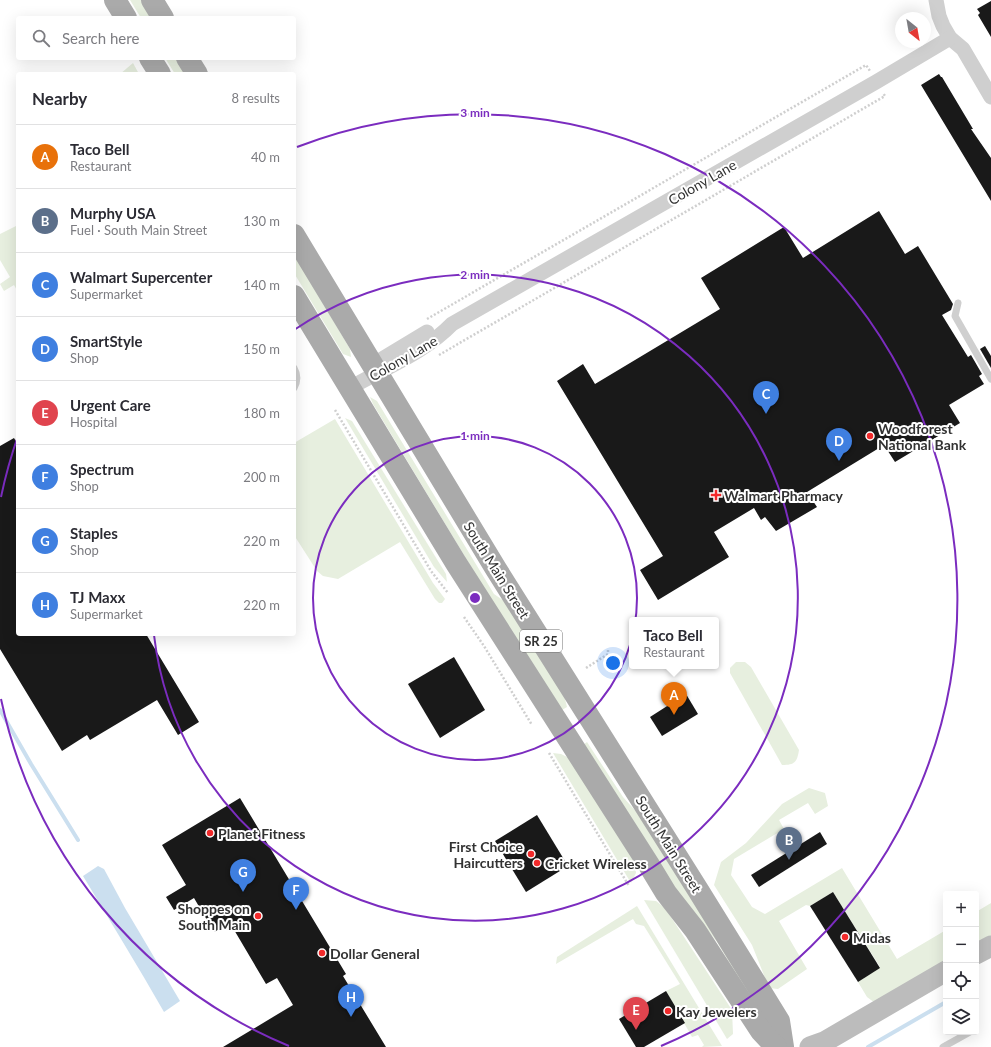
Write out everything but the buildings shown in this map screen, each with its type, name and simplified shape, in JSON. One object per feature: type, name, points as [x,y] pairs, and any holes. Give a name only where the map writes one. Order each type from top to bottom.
[{"type":"main road","points":[[115,0],[125,16]]},
{"type":"main road","points":[[152,0],[162,16]]},
{"type":"main road","points":[[151,60],[159,72]]},
{"type":"main road","points":[[188,60],[196,72]]},
{"type":"main road","name":"South Main Street","points":[[296,238],[496,569],[779,1021],[783,1047]]},
{"type":"main road","name":"South Main Street","points":[[296,299],[456,563],[666,893],[695,930],[761,1030],[776,1047]]},
{"type":"main road","points":[[979,952],[991,946]]},
{"type":"main road","points":[[810,1047],[824,1042],[943,973]]},
{"type":"street","points":[[936,0],[939,16],[950,38],[963,49],[991,97]]},
{"type":"street","name":"Colony Lane","points":[[350,388],[374,369],[402,360],[441,335],[452,324],[876,82],[950,38]]},
{"type":"lane","points":[[958,303],[955,316],[991,378]]},
{"type":"lane","points":[[296,371],[296,384]]},
{"type":"lane","points":[[943,1047],[965,1035]]},
{"type":"path","points":[[424,320],[866,65],[872,75]]},
{"type":"path","points":[[438,356],[885,96],[880,88]]},
{"type":"path","points":[[335,410],[431,570],[448,593]]},
{"type":"path","points":[[464,617],[484,646],[532,725]]},
{"type":"path","points":[[586,668],[608,654],[608,649]]},
{"type":"path","points":[[549,753],[629,886]]},
{"type":"green space","points":[[130,0],[144,0],[154,16],[140,16]]},
{"type":"green space","points":[[166,60],[179,60],[187,72],[174,72]]},
{"type":"green space","points":[[133,63],[138,72],[122,72]]},
{"type":"green space","points":[[16,226],[16,288],[14,285],[4,291],[0,284],[10,277],[0,260],[0,234]]},
{"type":"green space","points":[[296,257],[350,349],[351,357],[343,354],[296,276]]},
{"type":"green space","points":[[370,397],[377,401],[494,594],[507,603],[563,691],[567,707],[562,710],[494,605]]},
{"type":"green space","points":[[345,418],[352,421],[446,574],[447,582],[434,567]]},
{"type":"green space","points":[[335,419],[433,583],[445,599],[442,603],[439,603],[435,599],[400,542],[338,579],[323,576],[317,571],[296,538],[296,442]]},
{"type":"green space","points":[[736,662],[745,662],[751,667],[799,750],[795,762],[782,765],[730,673],[730,668]]},
{"type":"green space","points":[[587,742],[623,797],[649,826],[770,1020],[765,1023],[717,942],[674,887],[583,745]]},
{"type":"green space","points":[[553,753],[561,754],[571,759],[634,857],[636,873],[631,883]]},
{"type":"green space","points":[[809,788],[825,793],[828,806],[815,814],[808,803],[779,820],[784,829],[734,859],[731,875],[752,907],[765,914],[842,868],[897,959],[943,932],[943,964],[875,1003],[867,997],[858,982],[880,967],[833,892],[810,906],[806,905],[779,921],[807,969],[778,989],[769,988],[752,945],[714,885],[721,862],[746,843],[782,804]]},
{"type":"green space","points":[[644,900],[656,901],[665,908],[732,1010],[733,1034],[727,1039]]},
{"type":"green space","points":[[991,903],[991,936],[979,942],[979,927],[979,910]]},
{"type":"green space","points":[[637,906],[722,1046],[702,1047],[704,1045],[698,1035],[692,1037],[666,991],[680,984],[644,926],[636,924],[633,919],[556,964],[557,957]]},
{"type":"water","points":[[98,866],[104,869],[125,908],[180,1001],[164,1012],[83,876]]},
{"type":"waterway","points":[[0,710],[31,764],[78,840]]},
{"type":"waterway","points":[[868,1047],[943,1004]]},
{"type":"place","name":"Walmart Supercenter","points":[[766,414]]},
{"type":"place","name":"Woodforest National Bank","points":[[870,436]]},
{"type":"place","name":"SmartStyle","points":[[839,461]]},
{"type":"place","name":"Walmart Pharmacy","points":[[716,495]]},
{"type":"place","name":"Taco Bell","points":[[674,715]]},
{"type":"place","name":"Planet Fitness","points":[[210,833]]},
{"type":"place","name":"First Choice Haircutters","points":[[531,854]]},
{"type":"place","name":"Murphy USA","points":[[789,860]]},
{"type":"place","name":"Cricket Wireless","points":[[537,863]]},
{"type":"place","name":"Staples","points":[[243,892]]},
{"type":"place","name":"Spectrum","points":[[296,910]]},
{"type":"place","name":"Shoppes on South Main","points":[[258,916]]},
{"type":"place","name":"Midas","points":[[845,937]]},
{"type":"place","name":"Dollar General","points":[[322,953]]},
{"type":"place","name":"Kay Jewelers","points":[[668,1011]]},
{"type":"place","name":"TJ Maxx","points":[[351,1017]]},
{"type":"place","name":"Urgent Care","points":[[636,1030]]}]
